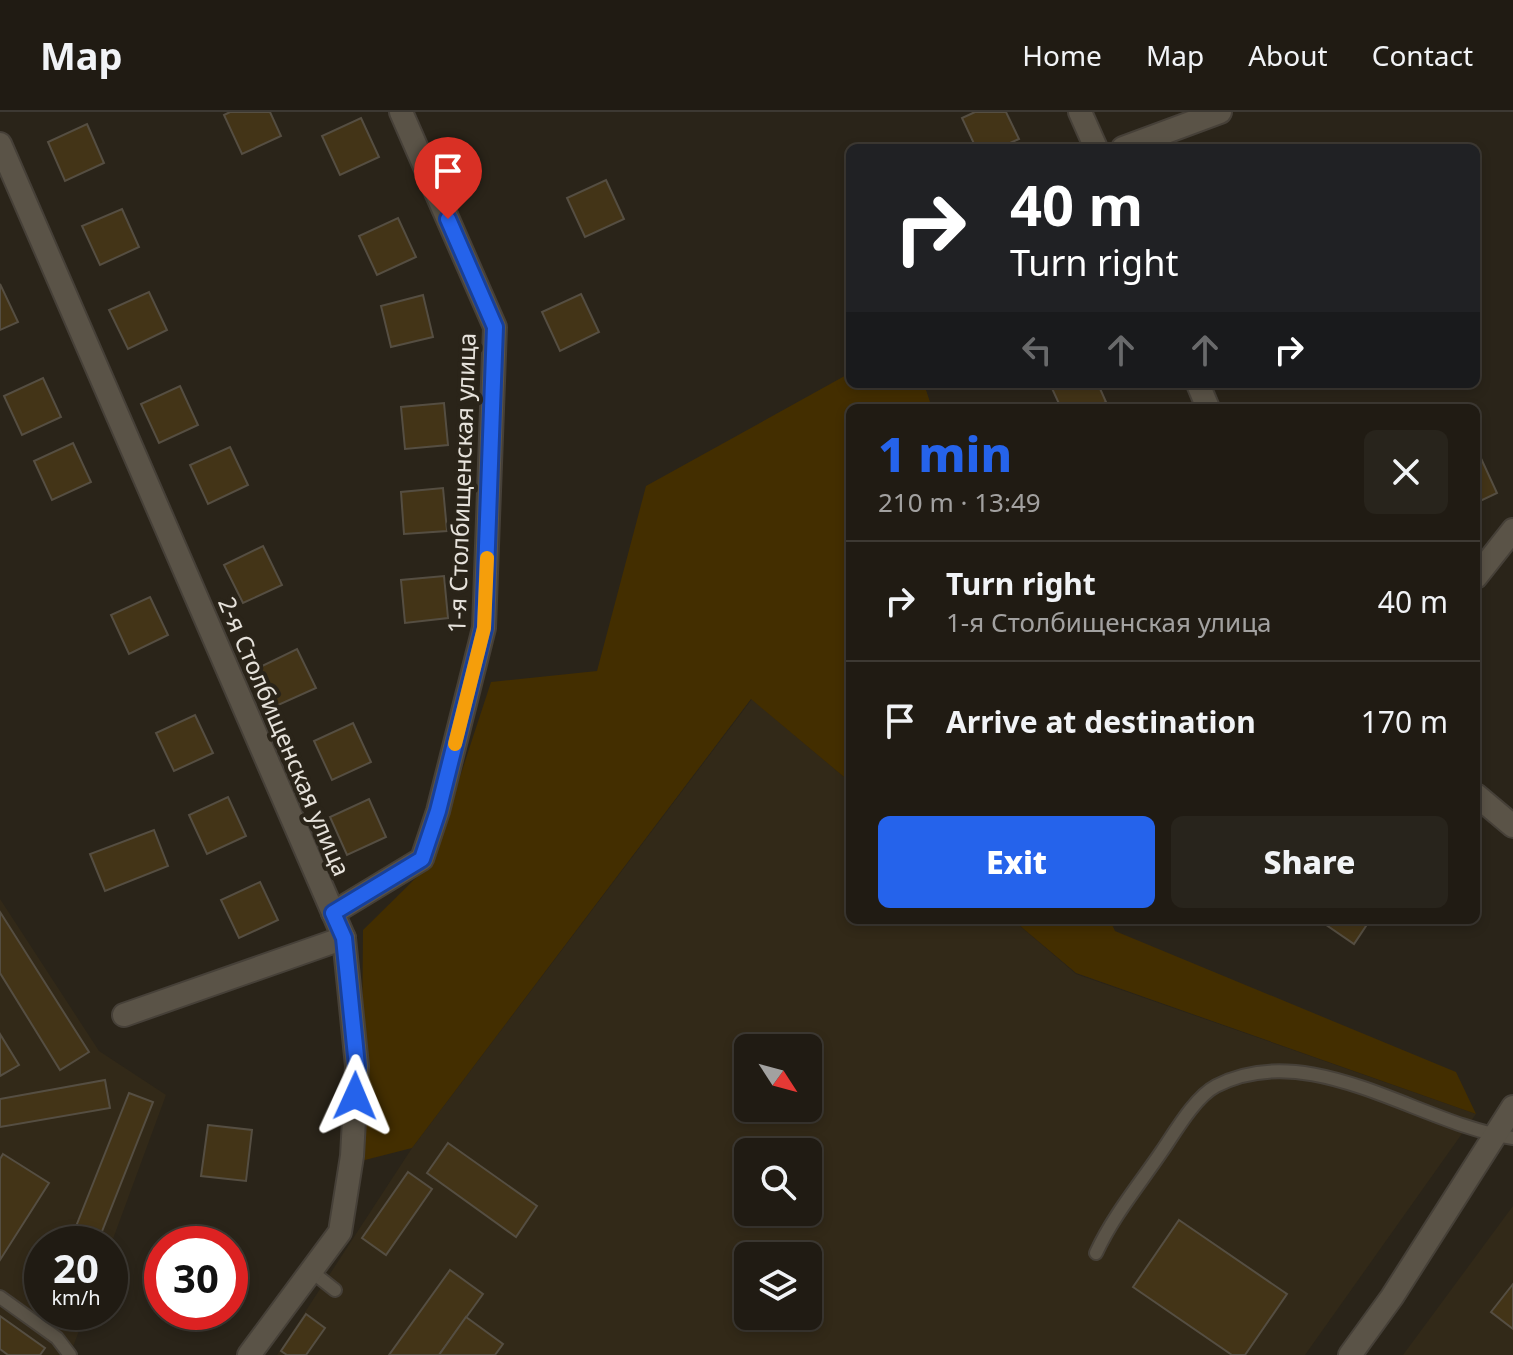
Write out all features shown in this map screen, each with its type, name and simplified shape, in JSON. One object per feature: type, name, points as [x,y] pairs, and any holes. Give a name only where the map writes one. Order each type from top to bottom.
[{"type":"street","name":"1-я Столбищенская улица","points":[[333,913],[422,859],[438,811],[484,628],[495,327],[401,112]]},
{"type":"street","points":[[1080,112],[1094,144]]},
{"type":"street","points":[[1134,144],[1220,112]]},
{"type":"street","name":"2-я Столбищенская улица","points":[[0,144],[344,938],[357,1066],[352,1156],[340,1232],[249,1355]]},
{"type":"street","points":[[1480,572],[1513,530]]},
{"type":"street","points":[[1480,798],[1513,826]]},
{"type":"street","points":[[124,1015],[344,938]]},
{"type":"street","points":[[1350,1355],[1504,1137],[1513,1107]]},
{"type":"lane","points":[[1096,1253],[1107,1228],[1184,1118],[1214,1087],[1265,1070],[1321,1076],[1504,1137]]},
{"type":"lane","points":[[311,1271],[335,1290]]},
{"type":"lane","points":[[0,1297],[57,1338],[70,1355]]},
{"type":"shaded area","points":[[846,375],[846,388],[925,388],[931,404],[846,404],[846,779],[751,699],[412,1148],[361,1161],[363,930],[432,862],[491,682],[597,671],[646,486]]},
{"type":"shaded area","points":[[752,699],[846,779],[846,924],[1018,924],[1076,974],[1476,1114],[1305,1355],[277,1355],[412,1148]]},
{"type":"shaded area","points":[[0,899],[99,1051],[166,1095],[118,1226],[24,1226],[24,1330],[79,1330],[70,1355],[0,1355]]},
{"type":"shaded area","points":[[1018,924],[1112,924],[1115,931],[1456,1072],[1476,1114],[1076,973]]},
{"type":"shaded area","points":[[1513,1206],[1513,1355],[1403,1355]]},
{"type":"building","points":[[230,112],[270,112],[281,136],[242,154],[224,115]]},
{"type":"building","points":[[975,112],[1006,112],[1019,139],[1008,144],[974,144],[962,118]]},
{"type":"building","points":[[361,118],[379,157],[340,175],[322,136]]},
{"type":"building","points":[[87,124],[104,163],[65,181],[48,142]]},
{"type":"building","points":[[606,180],[624,219],[585,237],[567,198]]},
{"type":"building","points":[[122,209],[139,247],[100,265],[82,226]]},
{"type":"building","points":[[398,218],[416,257],[377,275],[359,236]]},
{"type":"building","points":[[0,284],[18,322],[0,330]]},
{"type":"building","points":[[149,292],[167,330],[128,349],[109,310]]},
{"type":"building","points":[[581,294],[599,332],[560,351],[542,312]]},
{"type":"building","points":[[423,295],[433,337],[391,347],[381,306]]},
{"type":"building","points":[[43,378],[61,417],[22,435],[4,396]]},
{"type":"building","points":[[180,386],[198,425],[159,443],[141,404]]},
{"type":"building","points":[[1052,388],[1100,388],[1106,402],[1101,404],[1059,404]]},
{"type":"building","points":[[444,403],[448,445],[405,449],[401,407]]},
{"type":"building","points":[[73,443],[91,482],[52,500],[34,461]]},
{"type":"building","points":[[230,447],[248,485],[208,504],[190,465]]},
{"type":"building","points":[[1480,456],[1497,493],[1480,501]]},
{"type":"building","points":[[443,488],[447,531],[404,534],[401,492]]},
{"type":"building","points":[[263,546],[282,585],[243,603],[224,565]]},
{"type":"building","points":[[444,576],[448,618],[405,623],[401,580]]},
{"type":"building","points":[[150,597],[168,635],[129,654],[111,615]]},
{"type":"building","points":[[297,649],[316,688],[276,706],[258,668]]},
{"type":"building","points":[[195,715],[213,753],[174,771],[156,733]]},
{"type":"building","points":[[353,723],[371,762],[332,780],[314,741]]},
{"type":"building","points":[[228,797],[246,836],[207,854],[189,815]]},
{"type":"building","points":[[369,799],[386,837],[347,855],[330,817]]},
{"type":"building","points":[[154,830],[168,866],[105,891],[90,854]]},
{"type":"building","points":[[260,882],[278,920],[239,938],[221,900]]},
{"type":"building","points":[[0,912],[89,1052],[60,1070],[0,973]]},
{"type":"building","points":[[1325,924],[1367,924],[1354,944]]},
{"type":"building","points":[[0,1034],[19,1065],[0,1076]]},
{"type":"building","points":[[105,1080],[110,1108],[0,1127],[0,1099]]},
{"type":"building","points":[[129,1093],[153,1102],[104,1226],[76,1226]]},
{"type":"building","points":[[208,1125],[252,1130],[246,1181],[201,1176]]},
{"type":"building","points":[[448,1143],[537,1206],[516,1237],[427,1173]]},
{"type":"building","points":[[3,1154],[49,1183],[0,1260],[0,1159]]},
{"type":"building","points":[[408,1172],[432,1189],[386,1255],[362,1238]]},
{"type":"building","points":[[1179,1220],[1287,1294],[1245,1355],[1232,1355],[1133,1287]]},
{"type":"building","points":[[450,1270],[483,1294],[439,1355],[389,1355]]},
{"type":"building","points":[[1513,1284],[1513,1329],[1491,1312]]},
{"type":"building","points":[[306,1314],[325,1328],[306,1355],[287,1355],[281,1351]]},
{"type":"building","points":[[0,1316],[45,1348],[40,1355],[8,1355],[0,1349]]},
{"type":"building","points":[[466,1317],[503,1344],[495,1355],[439,1355]]},
{"type":"slow traffic","points":[[455,744],[484,628],[487,558]]},
{"type":"route","points":[[355,1096],[357,1066],[344,938],[333,913],[422,859],[438,811],[484,628],[495,327],[448,219]]}]
